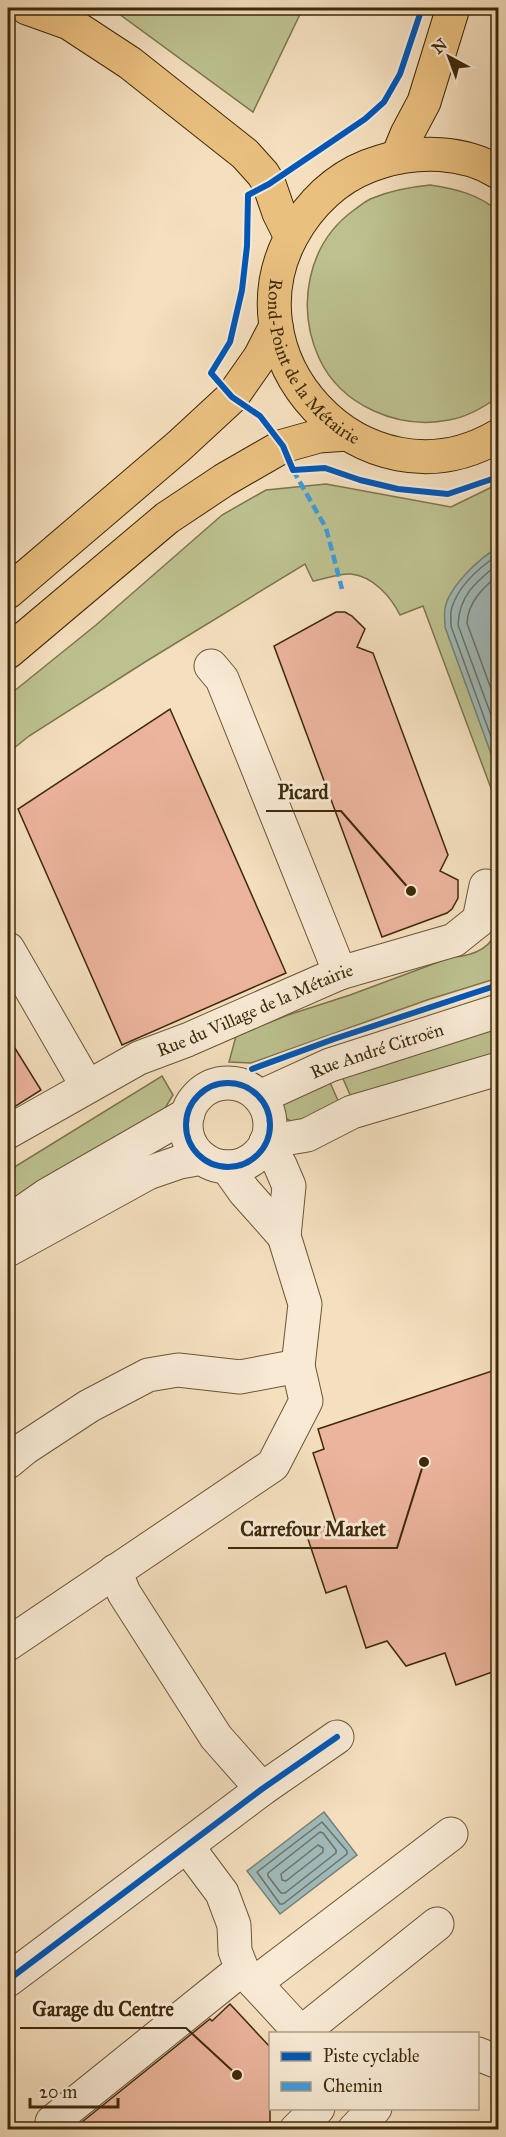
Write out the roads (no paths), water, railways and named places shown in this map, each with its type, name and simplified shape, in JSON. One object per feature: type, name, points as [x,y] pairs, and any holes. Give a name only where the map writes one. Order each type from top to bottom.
[{"type":"main road","points":[[27,8],[69,23],[130,63],[245,154],[269,184],[279,213],[291,237]]},
{"type":"main road","points":[[398,156],[424,102],[453,8]]},
{"type":"main road","name":"Rond-Point de la Métairie","points":[[495,440],[453,453],[416,456],[381,449],[347,434],[321,414],[300,388],[284,358],[276,326],[274,296],[280,266],[291,237],[310,208],[335,184],[365,166],[398,156],[430,153],[462,158],[498,172]]},
{"type":"main road","points":[[8,592],[180,446],[232,397],[260,357],[276,326]]},
{"type":"main road","points":[[8,652],[167,518],[224,480],[283,446],[319,436],[347,434]]},
{"type":"street","points":[[211,666],[222,679],[340,973]]},
{"type":"street","name":"Rue du Village de la Métairie","points":[[8,1132],[139,1058],[187,1040],[340,973],[454,940],[479,920],[486,886]]},
{"type":"street","points":[[8,949],[87,1086]]},
{"type":"street","name":"Rue André Citroën","points":[[260,1097],[330,1065],[498,1011]]},
{"type":"street","points":[[187,1040],[209,1088]]},
{"type":"street","points":[[266,1142],[307,1134],[352,1112],[498,1069]]},
{"type":"street","points":[[8,1250],[148,1173],[180,1162],[214,1162],[239,1165],[250,1160],[260,1152],[270,1130],[266,1107],[260,1097],[249,1088],[222,1083],[209,1088],[192,1103],[186,1126],[188,1138],[193,1148],[214,1162],[244,1191],[284,1236]]},
{"type":"street","points":[[8,1222],[47,1195],[188,1114]]},
{"type":"street","points":[[8,1644],[273,1465],[306,1401],[298,1366],[305,1304],[284,1236],[288,1186],[280,1165],[266,1142]]},
{"type":"street","points":[[8,1462],[25,1448],[89,1406],[148,1375],[178,1370],[240,1377],[298,1366]]},
{"type":"street","points":[[115,1571],[124,1593],[216,1737],[262,1789]]},
{"type":"street","points":[[8,1980],[262,1789],[337,1737]]},
{"type":"street","points":[[59,2130],[52,2122],[249,1976],[450,1834]]},
{"type":"street","points":[[187,1846],[222,1893],[234,1925],[235,1951],[249,1976],[300,2032]]},
{"type":"street","points":[[302,2032],[437,1924]]},
{"type":"street","points":[[479,2055],[498,2062]]},
{"type":"street","points":[[296,2130],[317,2110]]},
{"type":"street","points":[[354,2130],[374,2110]]},
{"type":"water","points":[[498,548],[498,773],[445,627],[445,608],[452,591],[474,565]]},
{"type":"water","points":[[324,1812],[357,1855],[280,1914],[247,1871]]},
{"type":"place","name":"Picard","points":[[411,891]]},
{"type":"place","name":"Carrefour Market","points":[[424,1462]]},
{"type":"place","name":"Garage du Centre","points":[[237,2075]]}]
